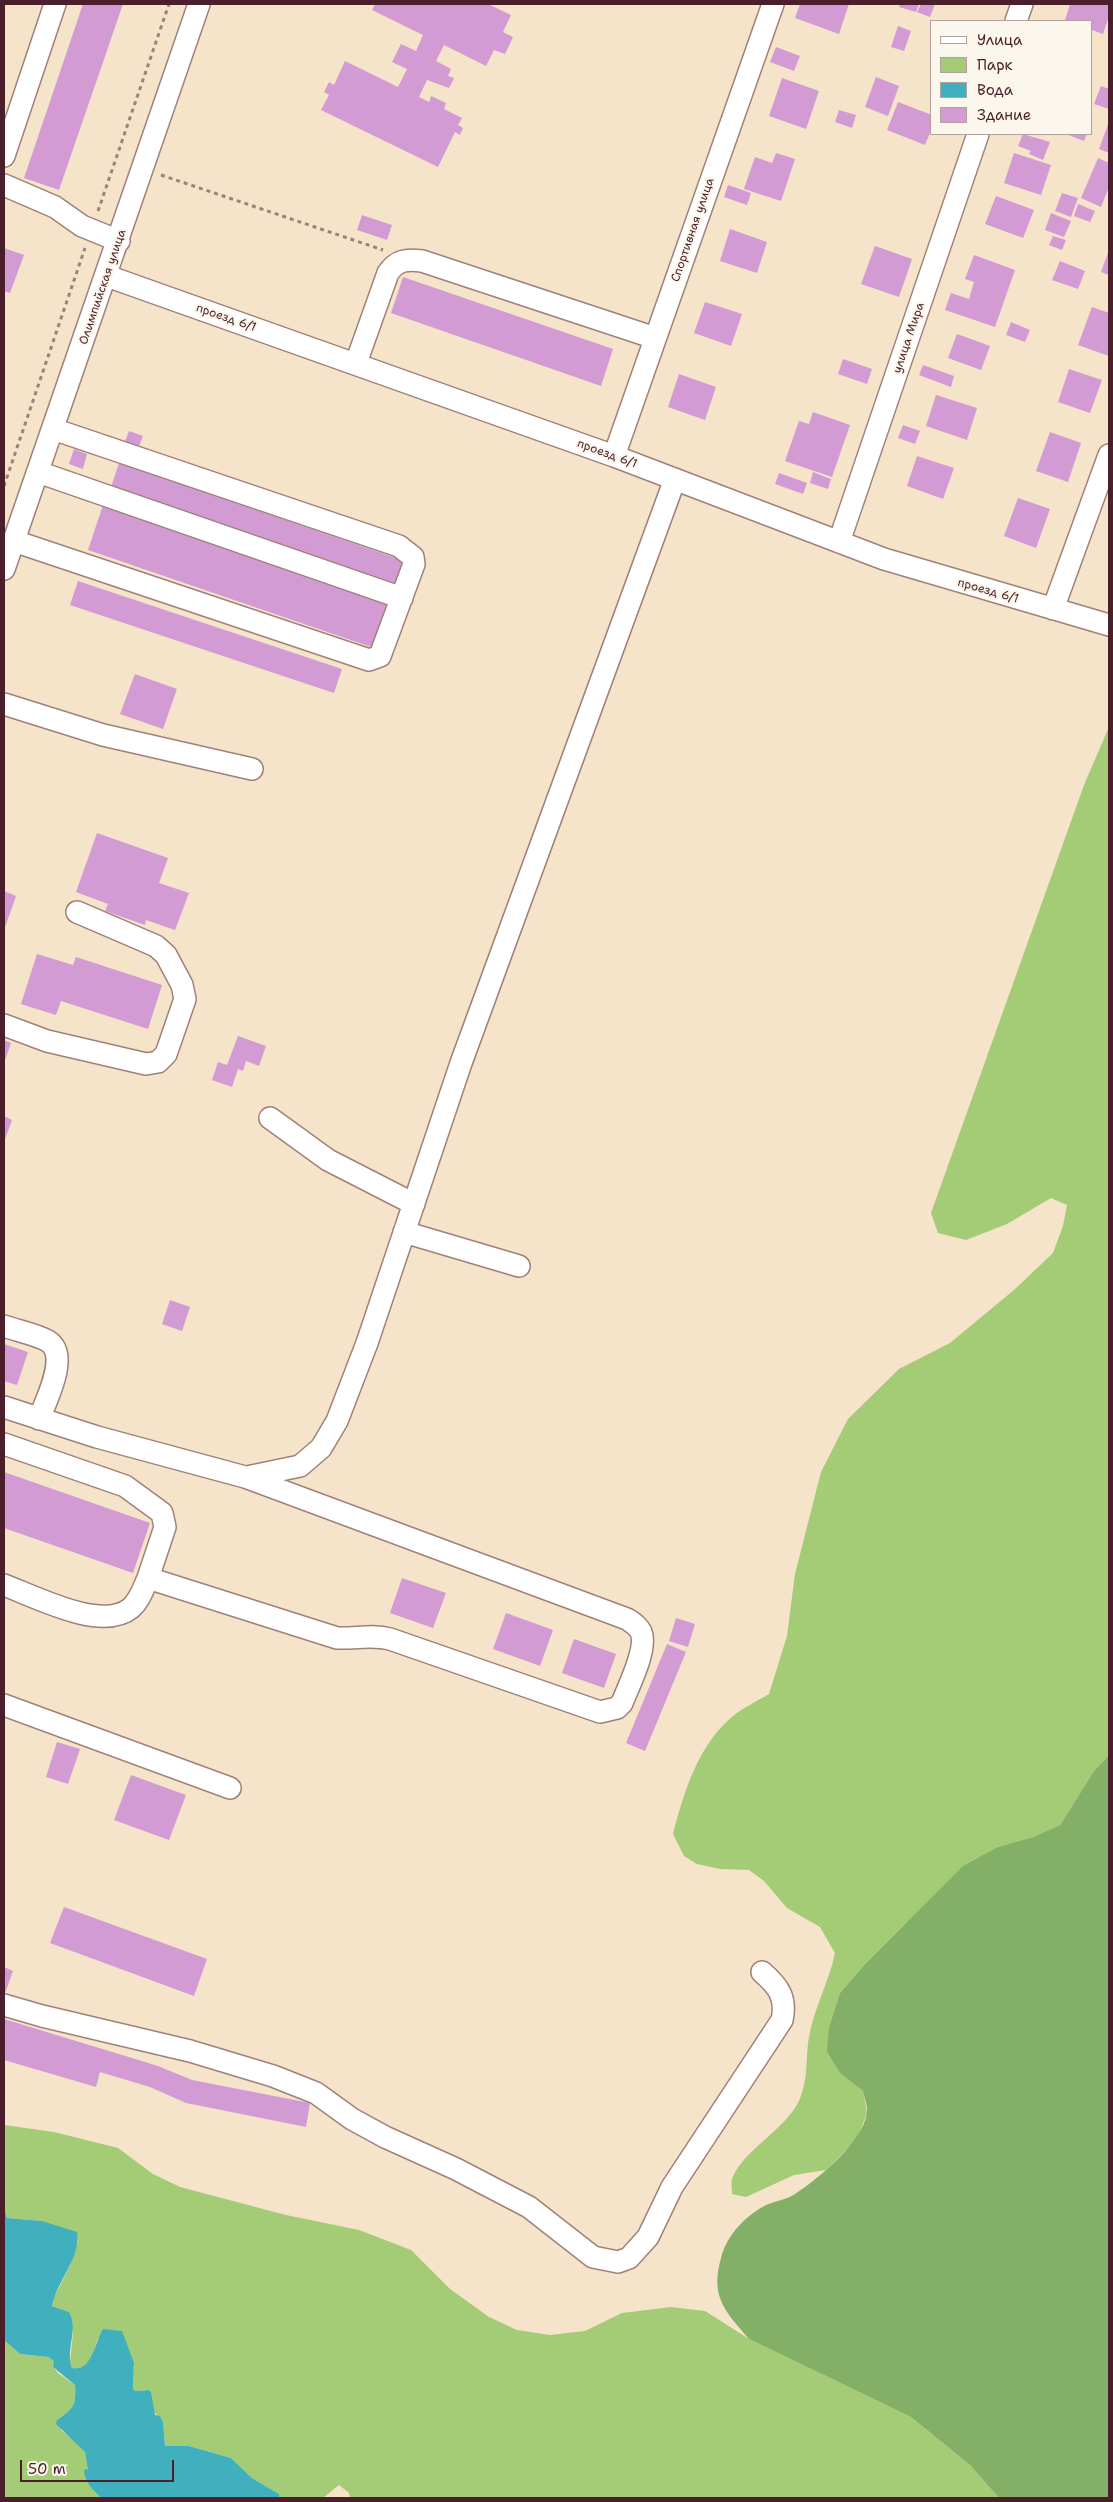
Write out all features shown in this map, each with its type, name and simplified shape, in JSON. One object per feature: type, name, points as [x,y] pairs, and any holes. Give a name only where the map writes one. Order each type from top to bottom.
[{"type":"street","points":[[4,156],[12,105],[55,4]]},
{"type":"street","name":"Олимпийская улица","points":[[4,565],[107,276],[200,4]]},
{"type":"street","name":"Спортивная улица","points":[[614,456],[773,4]]},
{"type":"street","points":[[1016,20],[1022,4]]},
{"type":"street","name":"улица Мира","points":[[839,542],[978,135]]},
{"type":"street","points":[[4,185],[55,207],[82,226],[119,241]]},
{"type":"street","points":[[356,363],[388,273],[397,263],[413,260],[655,338]]},
{"type":"street","name":"проезд 6/1","points":[[107,276],[614,456],[839,542],[950,580],[1109,625]]},
{"type":"street","points":[[14,541],[369,660],[380,656],[414,564],[413,556],[399,546],[53,429]]},
{"type":"street","points":[[1053,609],[1109,455]]},
{"type":"street","points":[[38,472],[402,598]]},
{"type":"street","points":[[245,1477],[300,1466],[321,1448],[328,1438],[366,1343],[461,1063],[675,479]]},
{"type":"street","points":[[4,704],[103,735],[252,769]]},
{"type":"street","points":[[4,1025],[47,1041],[146,1064],[158,1062],[166,1054],[185,999],[182,985],[166,955],[156,946],[77,912]]},
{"type":"street","points":[[270,1118],[328,1160],[414,1204]]},
{"type":"street","points":[[404,1232],[519,1266]]},
{"type":"street","points":[[4,1326],[48,1342],[57,1351],[59,1362],[39,1419]]},
{"type":"street","points":[[4,1407],[39,1419],[245,1477],[627,1619],[637,1626],[643,1639],[642,1650],[622,1703],[618,1708],[609,1711],[590,1710],[390,1639],[374,1635],[351,1639],[337,1638],[148,1578]]},
{"type":"street","points":[[4,1444],[125,1486],[162,1514],[165,1527],[139,1599],[132,1608],[119,1616],[107,1618],[90,1616],[4,1585]]},
{"type":"street","points":[[4,1705],[230,1788]]},
{"type":"street","points":[[4,2004],[42,2016],[190,2051],[274,2076],[316,2093],[352,2118],[385,2137],[456,2169],[529,2207],[593,2257],[606,2262],[618,2262],[629,2258],[648,2237],[672,2187],[782,2020],[783,1998],[777,1986],[762,1972]]},
{"type":"path","points":[[116,160],[413,260]]},
{"type":"green space","points":[[1109,727],[1109,1755],[1094,1771],[1060,1825],[1033,1837],[998,1847],[906,1923],[866,1963],[840,1993],[829,2027],[841,2074],[863,2091],[867,2113],[857,2139],[826,2170],[794,2175],[746,2197],[732,2194],[732,2179],[737,2169],[793,2112],[799,2101],[804,2085],[811,2026],[835,1953],[820,1927],[787,1908],[764,1881],[749,1870],[720,1869],[697,1864],[684,1856],[673,1834],[694,1770],[710,1741],[733,1716],[769,1694],[787,1636],[795,1574],[821,1472],[848,1419],[899,1369],[950,1343],[1014,1290],[1053,1253],[1063,1226],[1067,1205],[1051,1198],[1007,1224],[966,1240],[938,1233],[931,1213],[1084,785]]},
{"type":"green space","points":[[1109,1755],[1109,2498],[999,2498],[970,2465],[911,2417],[749,2339],[722,2303],[717,2283],[718,2272],[724,2250],[738,2227],[758,2209],[792,2196],[816,2179],[848,2148],[863,2124],[867,2111],[863,2091],[841,2074],[827,2052],[829,2027],[840,1993],[866,1963],[963,1866],[998,1847],[1033,1837],[1060,1825],[1094,1771]]},
{"type":"green space","points":[[4,2125],[54,2132],[118,2148],[153,2174],[180,2187],[286,2215],[359,2230],[411,2250],[450,2289],[489,2317],[517,2330],[550,2335],[585,2331],[622,2313],[671,2307],[705,2311],[749,2339],[911,2417],[970,2465],[999,2498],[350,2498],[349,2493],[339,2485],[323,2498],[279,2498],[279,2494],[252,2478],[231,2458],[189,2446],[165,2446],[163,2422],[153,2411],[151,2392],[149,2390],[135,2391],[133,2389],[134,2363],[98,2338],[87,2363],[78,2368],[72,2368],[70,2362],[73,2334],[69,2312],[52,2306],[54,2297],[70,2266],[78,2240],[42,2221],[7,2218],[4,2207]]},
{"type":"green space","points":[[4,2340],[20,2354],[48,2357],[55,2361],[53,2367],[58,2373],[75,2385],[73,2406],[57,2420],[62,2431],[76,2441],[85,2452],[95,2492],[101,2498],[4,2498]]},
{"type":"water","points":[[4,2207],[7,2218],[42,2221],[77,2232],[77,2242],[72,2260],[52,2306],[69,2312],[72,2319],[70,2361],[72,2368],[79,2368],[88,2361],[103,2329],[122,2331],[134,2363],[133,2389],[135,2391],[149,2390],[151,2392],[155,2415],[160,2416],[163,2422],[165,2446],[189,2446],[231,2458],[252,2478],[279,2494],[279,2498],[101,2498],[95,2492],[84,2474],[84,2470],[88,2469],[85,2452],[56,2424],[57,2420],[73,2406],[75,2385],[53,2367],[54,2361],[48,2357],[20,2354],[4,2340]]},
{"type":"building","points":[[83,4],[123,4],[59,190],[24,178]]},
{"type":"building","points":[[375,4],[488,4],[511,15],[503,32],[513,37],[505,54],[494,50],[486,66],[444,45],[436,61],[451,69],[448,76],[454,78],[449,88],[427,80],[419,97],[429,102],[431,96],[446,103],[444,109],[462,118],[458,125],[463,128],[460,135],[455,132],[438,167],[321,110],[329,95],[324,92],[329,82],[334,85],[345,61],[398,87],[407,69],[392,62],[401,44],[416,51],[423,35],[372,10]]},
{"type":"building","points":[[800,4],[849,4],[839,34],[795,18]]},
{"type":"building","points":[[900,4],[919,4],[916,12],[899,7]]},
{"type":"building","points":[[921,4],[935,4],[930,17],[917,12]]},
{"type":"building","points":[[1070,4],[1109,4],[1109,16],[1103,34],[1093,30],[1093,20],[1065,20]]},
{"type":"building","points":[[898,26],[911,31],[904,51],[891,47]]},
{"type":"building","points":[[776,47],[800,56],[794,71],[770,62]]},
{"type":"building","points":[[876,77],[899,86],[888,116],[865,107]]},
{"type":"building","points":[[782,78],[819,91],[806,129],[769,116]]},
{"type":"building","points":[[1101,86],[1109,89],[1109,109],[1094,104]]},
{"type":"building","points":[[898,102],[930,114],[930,133],[925,145],[887,130]]},
{"type":"building","points":[[839,110],[856,115],[852,128],[835,122]]},
{"type":"building","points":[[1109,122],[1109,153],[1099,149]]},
{"type":"building","points":[[1023,135],[1050,142],[1043,160],[1029,154],[1031,151],[1018,146]]},
{"type":"building","points":[[1069,135],[1087,135],[1084,141]]},
{"type":"building","points":[[776,153],[795,159],[781,201],[744,189],[755,157],[772,163]]},
{"type":"building","points":[[1014,153],[1051,165],[1041,195],[1004,183]]},
{"type":"building","points":[[1098,158],[1109,163],[1109,187],[1101,207],[1081,198]]},
{"type":"building","points":[[728,185],[751,193],[747,205],[724,197]]},
{"type":"building","points":[[1062,193],[1078,198],[1071,217],[1055,211]]},
{"type":"building","points":[[996,196],[1034,210],[1023,238],[985,224]]},
{"type":"building","points":[[1078,204],[1095,211],[1090,222],[1074,216]]},
{"type":"building","points":[[1051,213],[1071,221],[1064,237],[1045,230]]},
{"type":"building","points":[[362,215],[392,225],[387,240],[357,230]]},
{"type":"building","points":[[730,229],[767,242],[757,273],[720,261]]},
{"type":"building","points":[[1053,236],[1066,240],[1062,250],[1049,245]]},
{"type":"building","points":[[875,246],[912,259],[899,297],[861,284]]},
{"type":"building","points":[[4,248],[24,255],[10,293],[4,291]]},
{"type":"building","points":[[1109,250],[1109,275],[1101,272]]},
{"type":"building","points":[[974,255],[1015,270],[995,327],[945,310],[951,293],[969,299],[974,282],[965,279]]},
{"type":"building","points":[[1060,261],[1085,271],[1078,289],[1052,280]]},
{"type":"building","points":[[403,277],[613,349],[601,386],[391,313]]},
{"type":"building","points":[[705,302],[742,314],[731,346],[694,333]]},
{"type":"building","points":[[1092,307],[1109,313],[1109,356],[1078,345]]},
{"type":"building","points":[[1011,322],[1030,330],[1025,342],[1006,335]]},
{"type":"building","points":[[957,334],[990,346],[981,370],[948,358]]},
{"type":"building","points":[[843,359],[872,369],[867,384],[838,374]]},
{"type":"building","points":[[923,365],[954,376],[951,387],[919,375]]},
{"type":"building","points":[[1069,369],[1102,380],[1090,413],[1058,402]]},
{"type":"building","points":[[679,374],[716,387],[705,420],[668,407]]},
{"type":"building","points":[[936,395],[977,408],[967,440],[926,426]]},
{"type":"building","points":[[813,412],[850,425],[832,477],[785,461],[799,421],[809,424]]},
{"type":"building","points":[[903,425],[920,431],[915,444],[898,438]]},
{"type":"building","points":[[129,431],[143,436],[138,449],[124,444]]},
{"type":"building","points":[[1050,432],[1081,443],[1068,482],[1036,471]]},
{"type":"building","points":[[74,449],[87,454],[83,469],[69,464]]},
{"type":"building","points":[[917,456],[954,468],[943,499],[907,486]]},
{"type":"building","points":[[119,463],[405,561],[397,584],[111,487]]},
{"type":"building","points":[[813,472],[831,479],[828,489],[810,483]]},
{"type":"building","points":[[779,473],[807,483],[803,494],[775,484]]},
{"type":"building","points":[[1018,498],[1050,509],[1036,548],[1004,536]]},
{"type":"building","points":[[103,505],[389,603],[374,648],[88,550]]},
{"type":"building","points":[[78,581],[342,669],[334,693],[70,605]]},
{"type":"building","points":[[135,674],[177,689],[163,729],[120,714]]},
{"type":"building","points":[[97,833],[168,858],[159,883],[189,893],[175,930],[146,920],[145,925],[105,911],[108,904],[76,892]]},
{"type":"building","points":[[4,891],[16,896],[4,930]]},
{"type":"building","points":[[37,954],[73,965],[76,957],[162,985],[148,1029],[61,1001],[56,1015],[21,1004]]},
{"type":"building","points":[[238,1036],[266,1046],[259,1066],[246,1061],[243,1071],[238,1069],[232,1087],[212,1080],[218,1062],[227,1065]]},
{"type":"building","points":[[4,1040],[11,1043],[4,1063]]},
{"type":"building","points":[[4,1116],[12,1120],[4,1142]]},
{"type":"building","points":[[170,1300],[190,1307],[182,1331],[162,1324]]},
{"type":"building","points":[[4,1344],[28,1352],[17,1385],[4,1381]]},
{"type":"building","points":[[4,1472],[150,1523],[133,1573],[4,1528]]},
{"type":"building","points":[[402,1578],[446,1593],[433,1628],[390,1613]]},
{"type":"building","points":[[506,1613],[553,1630],[540,1666],[493,1649]]},
{"type":"building","points":[[676,1618],[695,1624],[688,1647],[669,1641]]},
{"type":"building","points":[[574,1639],[616,1654],[604,1688],[562,1673]]},
{"type":"building","points":[[667,1644],[686,1652],[645,1751],[626,1743]]},
{"type":"building","points":[[57,1742],[80,1749],[68,1784],[46,1777]]},
{"type":"building","points":[[131,1775],[186,1795],[169,1840],[114,1820]]},
{"type":"building","points":[[64,1907],[207,1959],[194,1996],[50,1943]]},
{"type":"building","points":[[4,1967],[13,1971],[4,1996]]},
{"type":"building","points":[[4,2019],[158,2066],[192,2080],[310,2103],[306,2127],[186,2103],[150,2087],[100,2072],[96,2087],[4,2060]]}]
